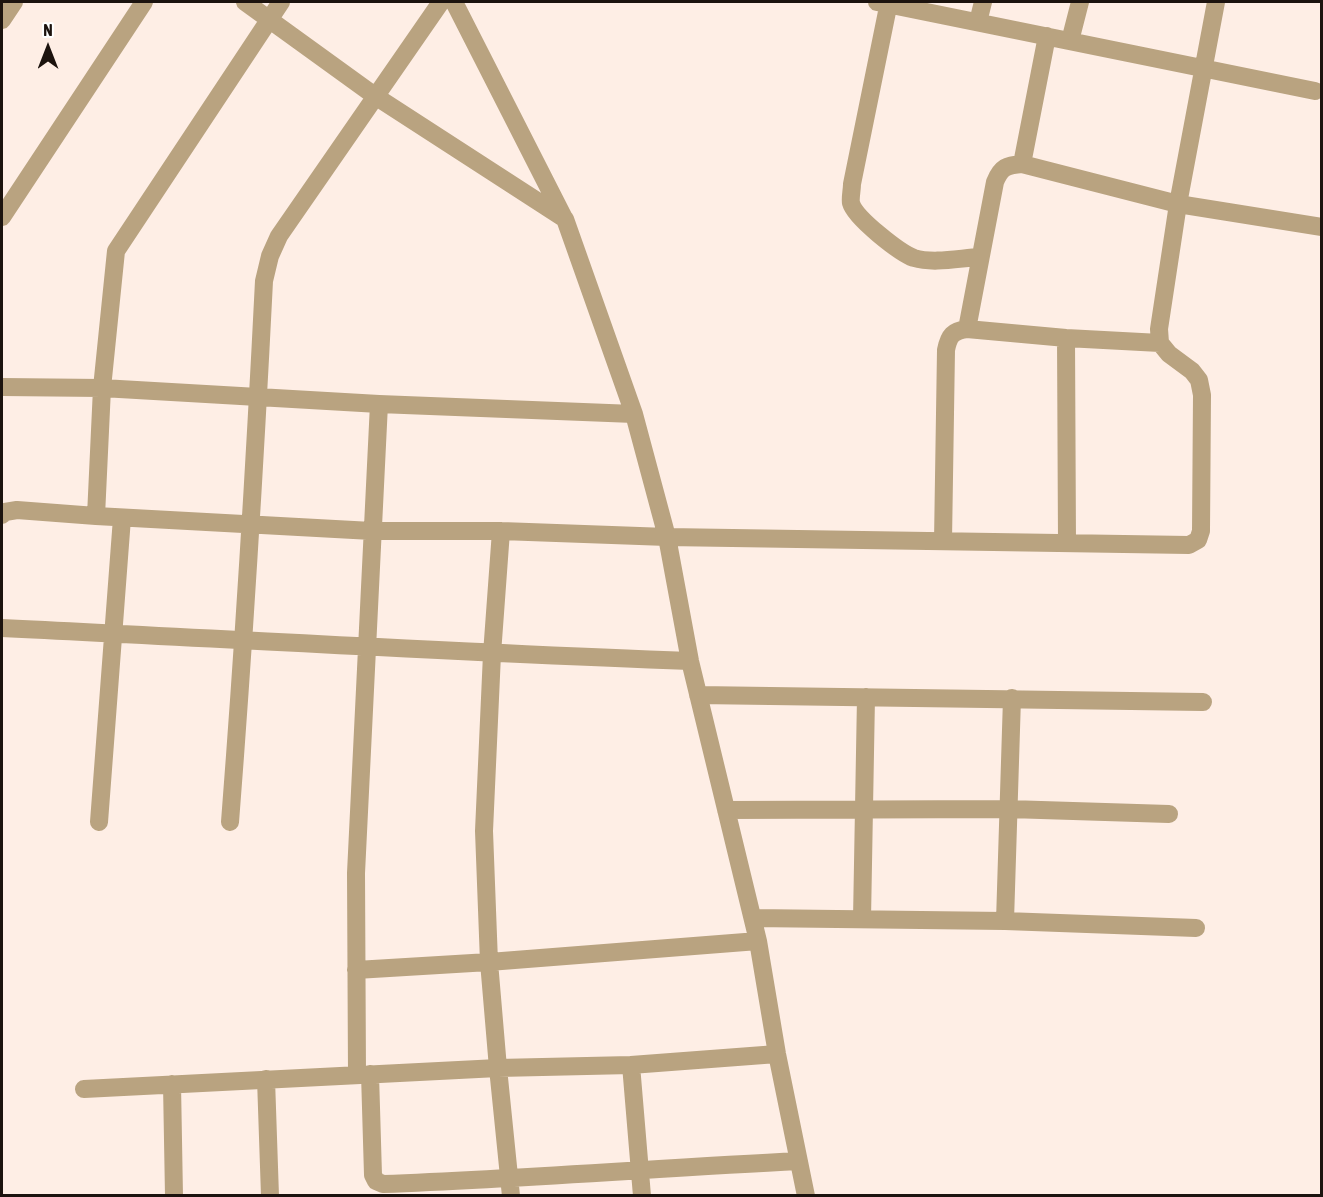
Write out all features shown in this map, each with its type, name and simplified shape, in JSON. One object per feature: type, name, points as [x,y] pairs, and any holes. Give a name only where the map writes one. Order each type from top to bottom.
[{"type":"street","points":[[2,20],[14,2]]},
{"type":"street","points":[[2,217],[144,2]]},
{"type":"street","points":[[245,2],[375,96],[565,219]]},
{"type":"street","points":[[96,516],[102,388],[116,251],[281,2]]},
{"type":"street","points":[[230,822],[244,639],[264,281],[270,256],[279,236],[441,2]]},
{"type":"street","points":[[454,2],[565,219],[634,414],[667,537],[690,661],[753,918],[777,1054],[806,1196]]},
{"type":"street","points":[[980,257],[935,260],[913,258],[872,229],[857,214],[851,203],[852,184],[885,2],[1315,92]]},
{"type":"street","points":[[978,22],[983,2]]},
{"type":"street","points":[[1070,41],[1080,2]]},
{"type":"street","points":[[2,515],[5,512],[17,510],[372,531],[501,531],[667,537],[1189,545],[1198,540],[1201,531],[1202,395],[1199,380],[1192,371],[1169,354],[1160,343],[1159,329],[1178,204],[1216,2]]},
{"type":"street","points":[[1022,164],[1047,36]]},
{"type":"street","points":[[967,328],[995,182],[999,171],[1007,165],[1022,164],[1178,204],[1322,227]]},
{"type":"street","points":[[943,541],[946,350],[949,337],[956,330],[967,328],[1066,338],[1160,343]]},
{"type":"street","points":[[1066,338],[1067,543]]},
{"type":"street","points":[[2,387],[102,388],[379,404],[634,414]]},
{"type":"street","points":[[379,404],[356,873],[356,970],[373,1175],[376,1181],[383,1184],[510,1187],[639,1169],[799,1161]]},
{"type":"street","points":[[99,822],[122,518]]},
{"type":"street","points":[[501,531],[483,831],[489,962],[510,1187]]},
{"type":"street","points":[[2,628],[244,639],[492,654],[690,661]]},
{"type":"street","points":[[698,695],[1203,702]]},
{"type":"street","points":[[862,919],[866,697]]},
{"type":"street","points":[[1005,921],[1012,698]]},
{"type":"street","points":[[726,810],[1009,809],[1169,814]]},
{"type":"street","points":[[753,918],[1005,921],[1196,928]]},
{"type":"street","points":[[356,970],[758,941]]},
{"type":"street","points":[[84,1089],[498,1068],[631,1065],[777,1054]]},
{"type":"street","points":[[631,1065],[642,1196]]},
{"type":"street","points":[[266,1079],[270,1196]]},
{"type":"street","points":[[172,1084],[174,1196]]}]
